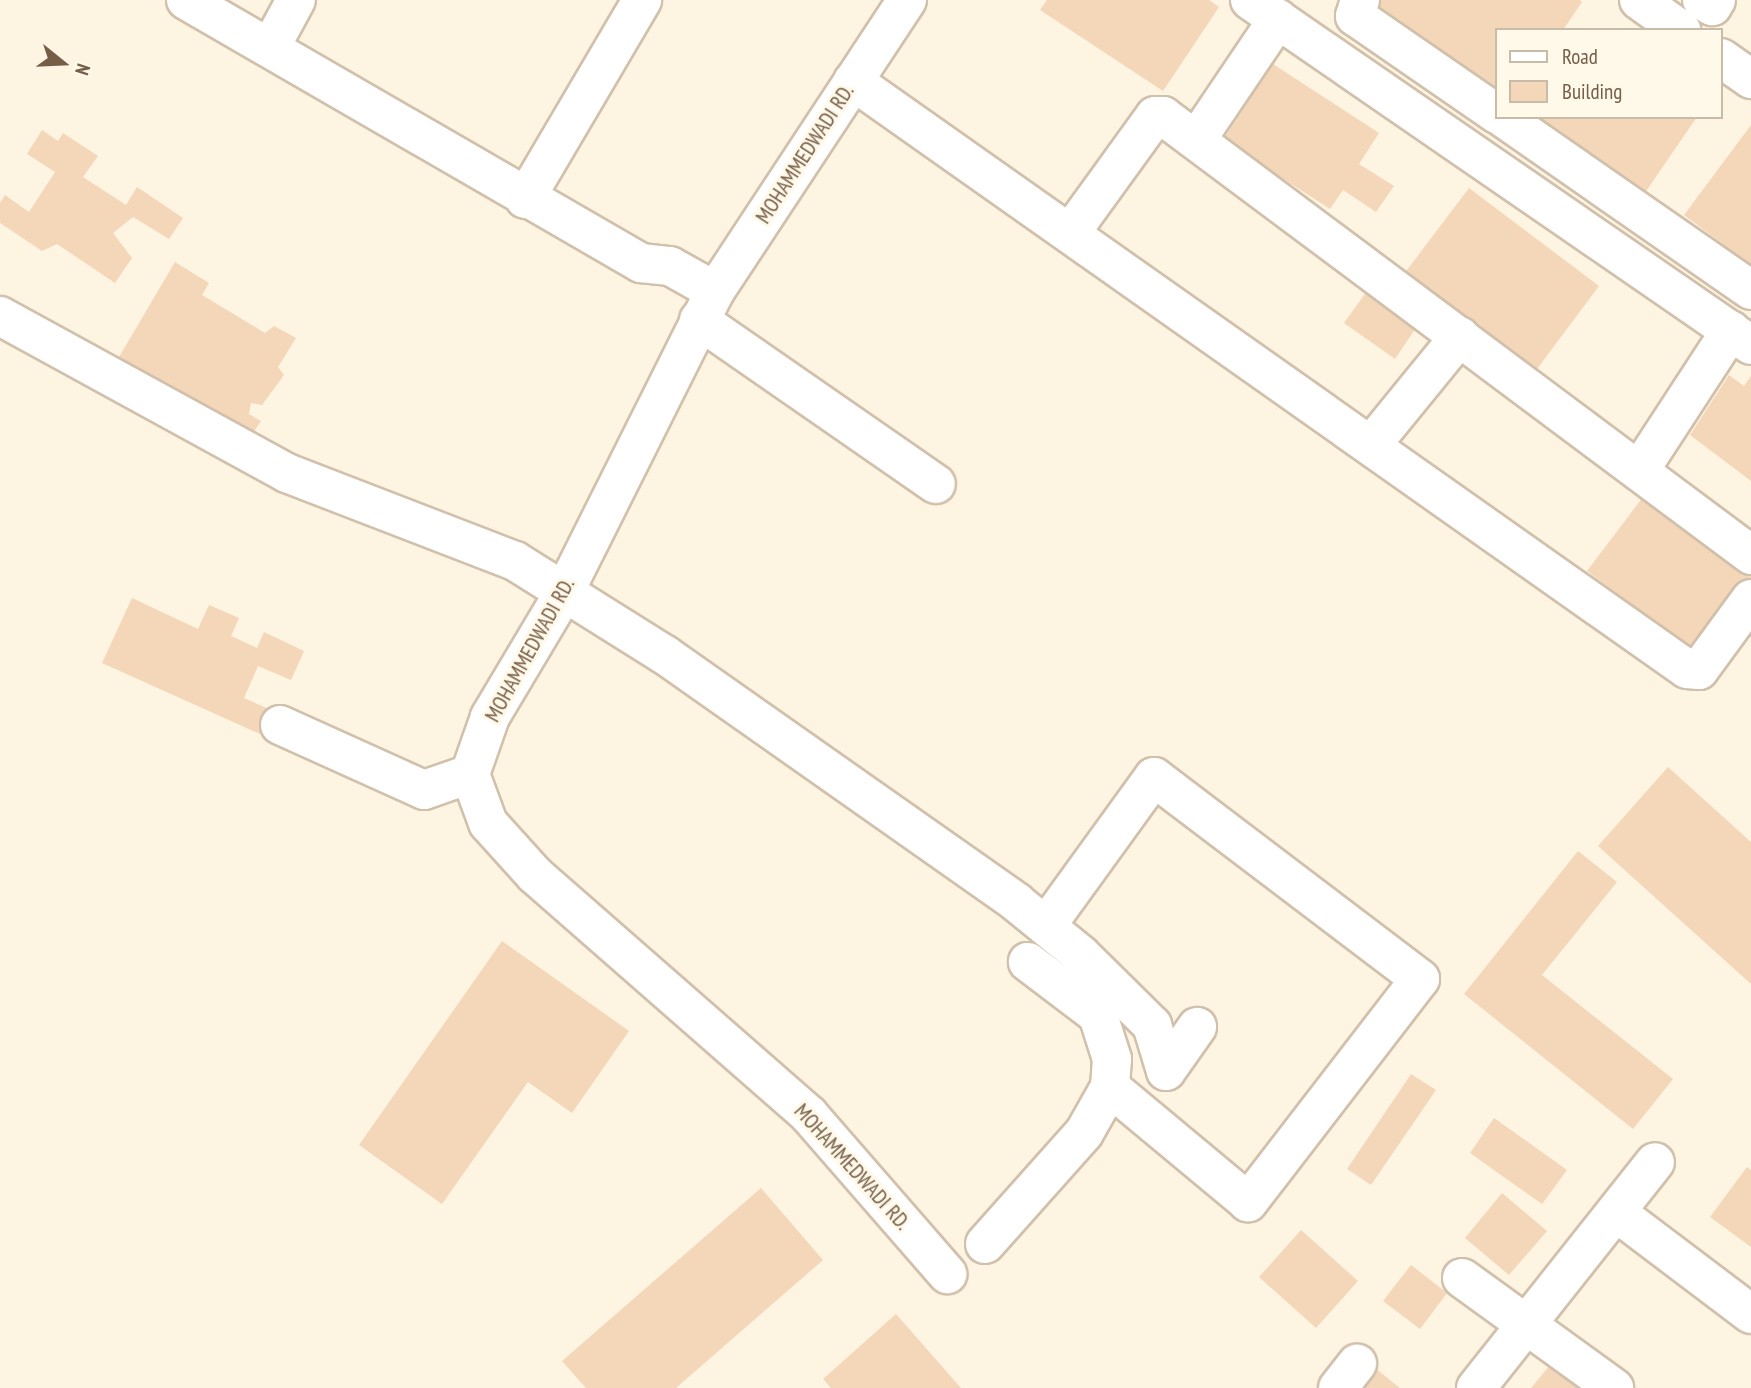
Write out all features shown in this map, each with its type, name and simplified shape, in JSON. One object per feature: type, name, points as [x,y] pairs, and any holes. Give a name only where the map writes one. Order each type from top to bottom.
[{"type":"street","points":[[186,0],[271,47],[525,199],[641,263],[670,266],[706,308],[936,484]]},
{"type":"street","points":[[271,47],[296,0]]},
{"type":"street","points":[[525,199],[642,0]]},
{"type":"street","name":"MOHAMMEDWADI RD.","points":[[907,0],[706,308],[565,591],[490,717],[470,774],[488,823],[535,875],[809,1115],[947,1274]]},
{"type":"street","points":[[1360,0],[1355,16],[1496,113]]},
{"type":"street","points":[[1639,0],[1678,28]]},
{"type":"street","points":[[1702,0],[1713,6],[1716,0]]},
{"type":"street","points":[[1197,139],[1264,9],[1741,338],[1639,471]]},
{"type":"street","points":[[1723,59],[1751,79]]},
{"type":"street","points":[[853,80],[1687,668],[1699,670],[1751,600]]},
{"type":"street","points":[[1072,232],[1155,116],[1163,116],[1751,555]]},
{"type":"street","points":[[1505,119],[1751,290]]},
{"type":"street","points":[[0,317],[287,474],[515,561],[565,591],[676,663],[1046,926],[1152,1025],[1166,1071],[1197,1027]]},
{"type":"street","points":[[1372,444],[1460,336]]},
{"type":"street","points":[[280,725],[424,790],[470,774]]},
{"type":"street","points":[[1046,926],[1154,777],[1420,979],[1248,1202],[1110,1087]]},
{"type":"street","points":[[985,1244],[1083,1133],[1110,1087],[1112,1059],[1098,1015],[1028,962]]},
{"type":"street","points":[[1476,1388],[1656,1162]]},
{"type":"street","points":[[1616,1212],[1751,1314]]},
{"type":"street","points":[[1462,1279],[1528,1322],[1614,1388]]},
{"type":"building","points":[[1047,0],[1209,0],[1219,7],[1163,91],[1040,10]]},
{"type":"building","points":[[1372,0],[1582,2],[1564,28],[1496,28],[1496,101],[1366,8]]},
{"type":"building","points":[[1273,64],[1379,133],[1359,164],[1394,186],[1376,212],[1343,190],[1330,209],[1223,140]]},
{"type":"building","points":[[1536,119],[1696,119],[1642,197]]},
{"type":"building","points":[[1751,125],[1751,265],[1684,215]]},
{"type":"building","points":[[42,130],[58,141],[63,133],[98,156],[83,177],[126,205],[137,187],[183,218],[169,239],[133,217],[113,233],[132,258],[115,283],[57,244],[42,251],[0,223],[0,203],[5,195],[29,212],[55,172],[27,154]]},
{"type":"building","points":[[1469,188],[1599,286],[1534,373],[1404,274]]},
{"type":"building","points":[[175,262],[209,283],[202,295],[265,333],[274,326],[296,338],[278,367],[284,375],[262,405],[251,403],[249,414],[261,421],[251,436],[119,357]]},
{"type":"building","points":[[1372,284],[1422,319],[1395,359],[1344,323]]},
{"type":"building","points":[[1729,375],[1744,386],[1751,376],[1751,481],[1690,435]]},
{"type":"building","points":[[1646,493],[1751,573],[1751,580],[1696,653],[1587,571]]},
{"type":"building","points":[[132,598],[198,629],[209,605],[239,618],[231,636],[257,648],[264,632],[304,651],[291,680],[258,666],[244,698],[271,710],[260,734],[102,663]]},
{"type":"building","points":[[1668,767],[1751,842],[1751,984],[1598,846]]},
{"type":"building","points":[[1578,851],[1617,882],[1542,975],[1673,1079],[1633,1129],[1464,994]]},
{"type":"building","points":[[502,941],[629,1031],[572,1113],[528,1082],[442,1204],[359,1145]]},
{"type":"building","points":[[1411,1074],[1436,1090],[1371,1185],[1347,1169]]},
{"type":"building","points":[[1494,1118],[1567,1170],[1542,1204],[1470,1153]]},
{"type":"building","points":[[1747,1167],[1751,1170],[1751,1247],[1710,1217]]},
{"type":"building","points":[[761,1188],[823,1260],[676,1388],[586,1388],[562,1361]]},
{"type":"building","points":[[1502,1193],[1547,1231],[1509,1275],[1465,1238]]},
{"type":"building","points":[[1301,1230],[1358,1281],[1316,1328],[1259,1277]]},
{"type":"building","points":[[1411,1265],[1447,1293],[1420,1329],[1383,1301]]},
{"type":"building","points":[[896,1314],[961,1388],[831,1388],[823,1379]]},
{"type":"building","points":[[1560,1353],[1589,1388],[1531,1388]]},
{"type":"building","points":[[1370,1364],[1400,1388],[1351,1388]]}]
